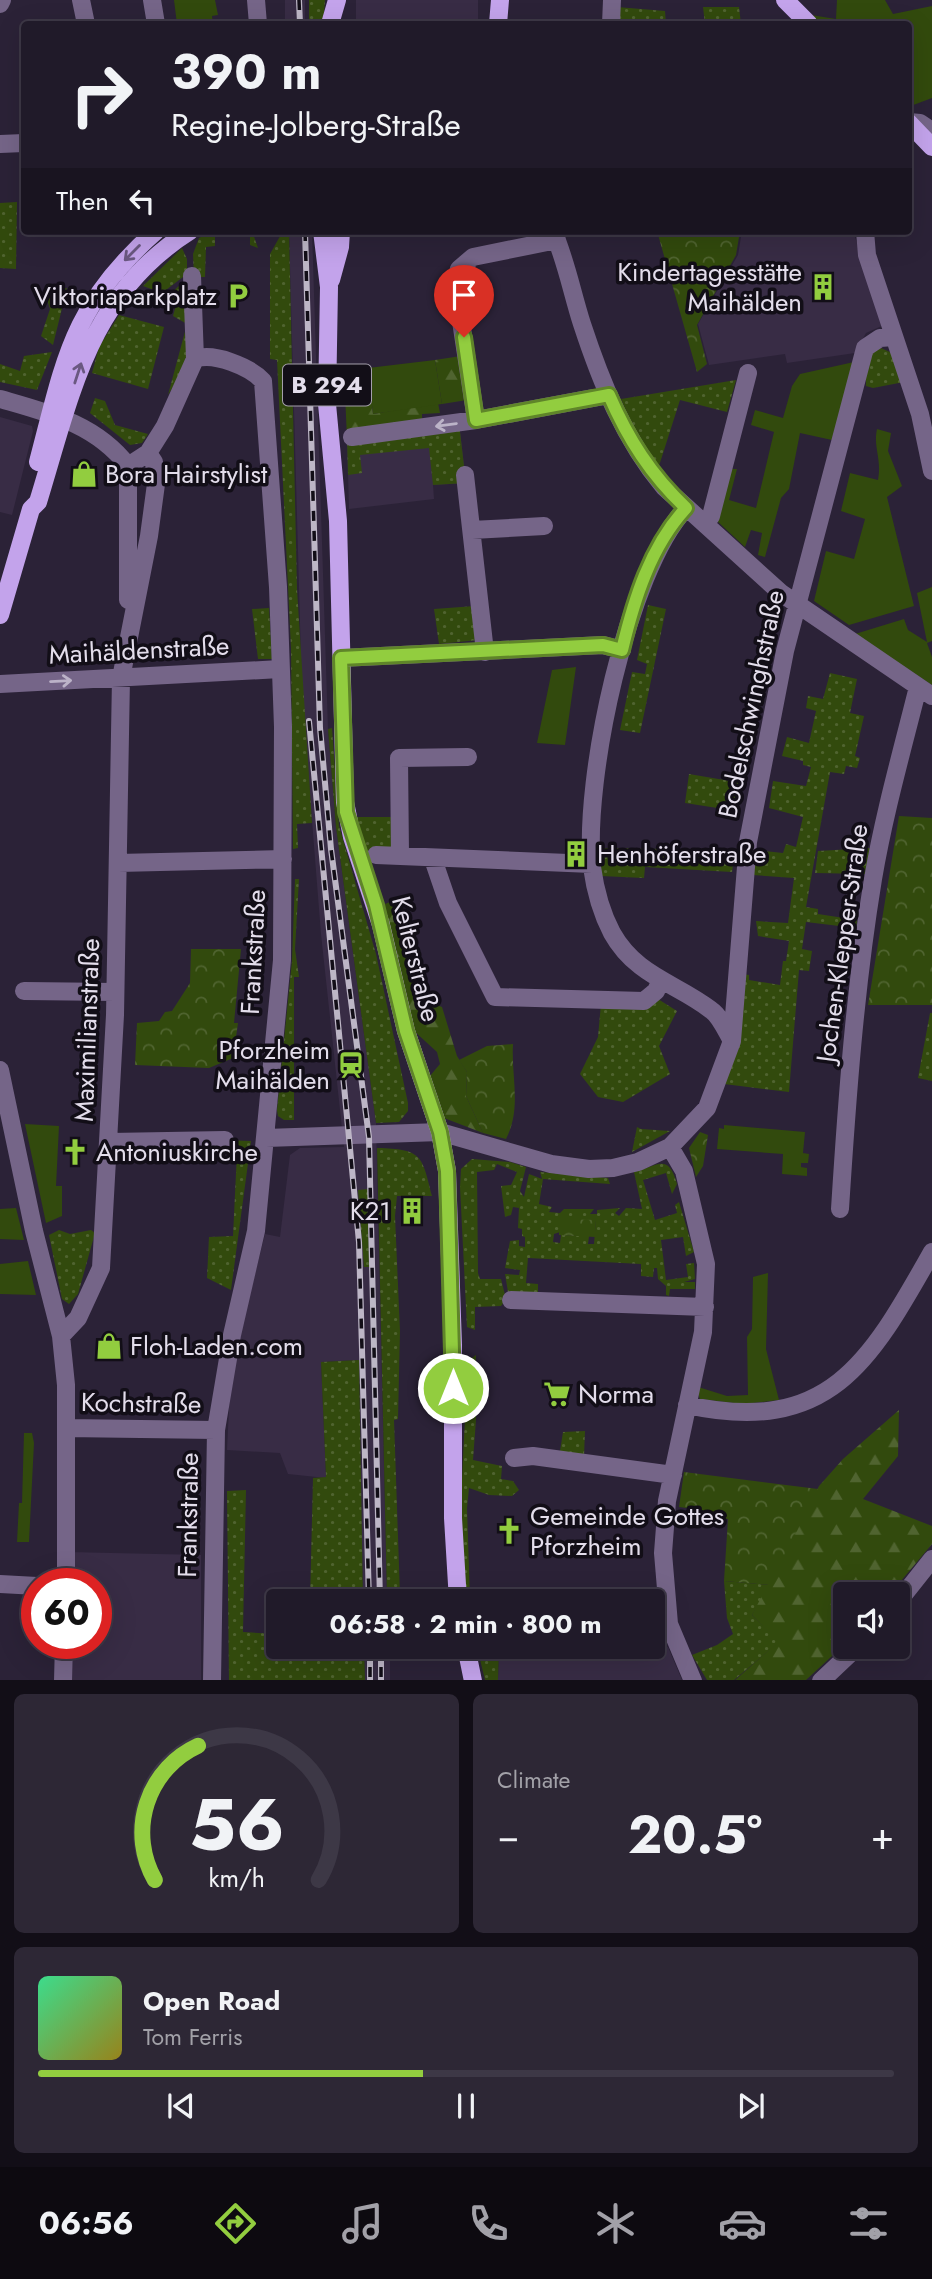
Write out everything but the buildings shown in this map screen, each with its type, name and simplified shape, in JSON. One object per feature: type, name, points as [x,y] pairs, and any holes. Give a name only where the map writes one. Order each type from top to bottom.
[{"type":"main road","points":[[331,21],[338,0]]},
{"type":"main road","points":[[338,0],[341,21]]},
{"type":"main road","points":[[498,21],[500,0]]},
{"type":"main road","points":[[785,0],[806,21]]},
{"type":"main road","points":[[912,126],[932,146]]},
{"type":"main road","points":[[0,615],[31,509],[38,502],[58,416],[66,353],[89,308],[109,277],[152,235]]},
{"type":"main road","name":"Kelterstraße","points":[[323,235],[328,287],[327,404],[338,514],[346,812],[379,915],[406,1031],[440,1132],[449,1199],[453,1518],[457,1589]]},
{"type":"main road","name":"Kelterstraße","points":[[328,287],[340,247],[341,235]]},
{"type":"main road","points":[[58,416],[96,330],[127,285],[167,238]]},
{"type":"main road","points":[[468,1659],[473,1680]]},
{"type":"street","points":[[80,0],[85,21]]},
{"type":"street","points":[[152,0],[156,21]]},
{"type":"street","points":[[256,0],[258,21]]},
{"type":"street","points":[[611,21],[612,0]]},
{"type":"street","points":[[912,122],[920,123],[932,131]]},
{"type":"street","points":[[0,145],[21,143]]},
{"type":"street","points":[[476,420],[456,282],[459,269],[473,257],[555,235],[589,345],[609,395],[623,426],[663,487],[798,606],[925,691]]},
{"type":"street","points":[[864,235],[867,255],[920,414],[932,471]]},
{"type":"street","points":[[0,400],[58,416],[106,442],[128,466],[148,453],[164,426],[195,359],[192,276]]},
{"type":"street","name":"Bodelschwinghstraße","points":[[266,1138],[440,1132],[551,1164],[589,1169],[626,1166],[670,1147],[707,1108],[732,1041],[748,842],[785,651],[865,348],[880,338],[894,337]]},
{"type":"street","name":"Frankstraße","points":[[195,359],[213,358],[254,372],[263,381],[278,587],[284,859],[282,960],[256,1231],[232,1335],[216,1430],[212,1680]]},
{"type":"street","points":[[705,524],[711,516],[747,373]]},
{"type":"street","points":[[352,437],[476,420],[609,395]]},
{"type":"street","name":"Maximilianstraße","points":[[61,1336],[78,1318],[101,1268],[110,1142],[116,992],[121,678],[149,536],[156,484],[154,462],[148,453]]},
{"type":"street","name":"Maximilianstraße","points":[[128,466],[128,635]]},
{"type":"street","points":[[465,475],[485,652]]},
{"type":"street","points":[[686,508],[667,531],[649,565],[633,605],[601,750],[592,864],[599,898],[611,931],[634,961],[660,982],[714,1011],[732,1041]]},
{"type":"street","points":[[472,530],[544,526]]},
{"type":"street","points":[[341,658],[603,645],[622,650]]},
{"type":"street","name":"Maihäldenstraße","points":[[0,684],[280,669]]},
{"type":"street","name":"Jochen-Klepper-Straße","points":[[840,1209],[855,1007],[872,891],[886,814],[925,691]]},
{"type":"street","points":[[401,854],[399,758],[468,757]]},
{"type":"street","points":[[376,855],[592,864]]},
{"type":"street","points":[[118,863],[284,859]]},
{"type":"street","points":[[433,859],[448,902],[495,997],[644,1001],[656,991],[660,982]]},
{"type":"street","points":[[24,991],[116,992]]},
{"type":"street","points":[[0,1069],[34,1231],[61,1336],[66,1385],[66,1568]]},
{"type":"street","points":[[110,1142],[225,1140]]},
{"type":"street","points":[[662,1589],[663,1553],[673,1475],[703,1332],[706,1264],[684,1171],[670,1147]]},
{"type":"street","points":[[687,1405],[741,1414],[763,1413],[797,1406],[828,1392],[869,1354],[932,1252]]},
{"type":"street","points":[[511,1300],[705,1307]]},
{"type":"street","name":"Kochstraße","points":[[66,1428],[216,1430]]},
{"type":"street","points":[[513,1458],[533,1456],[673,1475]]},
{"type":"street","points":[[910,1587],[932,1559]]},
{"type":"street","points":[[0,1584],[21,1585]]},
{"type":"street","points":[[665,1631],[692,1680]]},
{"type":"street","points":[[63,1680],[64,1659]]},
{"type":"street","points":[[822,1680],[844,1659]]},
{"type":"shaded area","points":[[285,0],[305,0],[305,21],[285,21]]},
{"type":"shaded area","points":[[356,0],[478,0],[478,21],[356,21]]},
{"type":"shaded area","points":[[289,235],[312,235],[328,729],[336,827],[376,1123],[387,1589],[363,1589],[359,1360],[321,1362],[326,1478],[288,1474],[280,1453],[227,1450],[230,1387],[244,1318],[265,1234],[280,1237],[290,1155],[300,1148],[344,1147],[321,934],[302,694]]},
{"type":"shaded area","points":[[741,235],[854,235],[884,325],[866,333],[855,353],[787,363],[785,354],[709,365],[698,324],[738,255]]},
{"type":"shaded area","points":[[0,417],[32,426],[33,431],[12,515],[0,512]]},
{"type":"shaded area","points":[[459,423],[466,483],[433,485],[434,499],[349,509],[347,438]]},
{"type":"shaded area","points":[[68,1552],[201,1555],[201,1680],[61,1680],[62,1659],[112,1659],[112,1568],[67,1568]]},
{"type":"shaded area","points":[[665,1646],[668,1647],[682,1680],[498,1680],[499,1659],[665,1659]]},
{"type":"shaded area","points":[[364,1659],[390,1659],[390,1680],[365,1680]]},
{"type":"green space","points":[[174,0],[215,0],[218,15],[212,16],[213,21],[177,21]]},
{"type":"green space","points":[[309,0],[325,0],[323,21],[309,21]]},
{"type":"green space","points":[[837,0],[885,0],[893,14],[932,6],[932,98],[912,106],[912,21],[818,21],[811,15],[836,19]]},
{"type":"green space","points":[[617,7],[665,11],[666,21],[615,21]]},
{"type":"green space","points":[[703,7],[739,7],[741,21],[705,21]]},
{"type":"green space","points":[[17,202],[16,269],[0,268],[0,203]]},
{"type":"green space","points":[[205,235],[253,235],[258,248],[250,245],[250,236],[215,237],[215,246],[206,247],[205,277],[194,277],[193,254],[199,238]]},
{"type":"green space","points":[[281,235],[289,235],[297,589],[312,823],[297,824],[298,848],[293,849],[291,648],[277,360],[270,359],[270,254]]},
{"type":"green space","points":[[658,235],[739,235],[736,255],[697,325],[707,364],[697,372]]},
{"type":"green space","points":[[182,248],[187,259],[187,274],[162,293],[143,286]]},
{"type":"green space","points":[[185,280],[187,324],[173,316],[176,305],[163,301]]},
{"type":"green space","points":[[67,288],[53,345],[41,336],[50,309],[47,300],[59,289]]},
{"type":"green space","points":[[119,315],[164,327],[148,389],[92,373],[99,347]]},
{"type":"green space","points":[[187,325],[188,362],[168,395]]},
{"type":"green space","points":[[881,348],[894,354],[904,382],[873,388],[866,386],[866,369],[871,353]]},
{"type":"green space","points":[[52,352],[37,390],[0,382],[0,364],[20,371],[24,356]]},
{"type":"green space","points":[[461,356],[467,400],[442,404],[435,360]]},
{"type":"green space","points":[[435,360],[442,404],[373,414],[368,368]]},
{"type":"green space","points":[[854,362],[832,440],[800,433],[789,489],[781,498],[765,557],[758,555],[762,533],[751,530],[745,547],[716,520],[730,469],[737,469],[729,500],[756,508],[774,432],[751,425],[755,410],[783,418],[792,386],[800,374]]},
{"type":"green space","points":[[368,368],[373,414],[438,403],[440,413],[422,414],[422,428],[347,438],[344,371]]},
{"type":"green space","points":[[736,380],[727,412],[680,400],[658,469],[637,436],[621,399]]},
{"type":"green space","points":[[95,398],[105,401],[115,425],[148,434],[142,443],[130,445],[90,413]]},
{"type":"green space","points":[[459,423],[466,483],[433,485],[429,448],[360,455],[362,473],[348,475],[347,438]]},
{"type":"green space","points":[[877,429],[891,433],[888,451],[902,486],[887,497],[914,606],[849,625],[814,601],[826,551],[854,559],[865,519],[841,511],[850,473],[878,480]]},
{"type":"green space","points":[[932,587],[932,641],[927,643],[932,657],[932,685],[855,634],[904,619],[908,630],[927,642],[917,593]]},
{"type":"green space","points":[[648,605],[666,609],[640,733],[620,730],[632,672],[645,674],[647,664],[637,660]]},
{"type":"green space","points":[[475,606],[478,640],[439,644],[434,609]]},
{"type":"green space","points":[[269,608],[272,659],[258,659],[252,609]]},
{"type":"green space","points":[[576,667],[565,745],[537,743],[552,670]]},
{"type":"green space","points":[[830,673],[857,679],[850,713],[864,716],[855,756],[860,758],[857,768],[846,766],[844,774],[830,772],[806,907],[818,909],[818,914],[857,920],[856,928],[806,922],[802,949],[812,951],[809,971],[799,970],[789,1092],[724,1084],[742,974],[749,975],[749,980],[780,985],[789,941],[758,936],[756,921],[788,923],[794,878],[753,875],[755,850],[783,853],[786,844],[796,847],[803,817],[769,808],[773,781],[806,786],[811,767],[803,765],[803,761],[782,756],[787,737],[809,743],[816,711],[806,708],[808,696],[823,699]]},
{"type":"green space","points":[[332,728],[339,826],[376,954],[408,1103],[408,1111],[399,1122],[376,1123],[336,827],[328,729]]},
{"type":"green space","points":[[689,774],[742,783],[737,811],[685,803]]},
{"type":"green space","points":[[899,816],[932,818],[932,1005],[868,1005]]},
{"type":"green space","points":[[357,817],[400,817],[400,854],[364,856],[355,827]]},
{"type":"green space","points":[[600,848],[735,850],[732,872],[645,867],[644,878],[601,876]]},
{"type":"green space","points":[[870,848],[865,874],[815,873],[818,851]]},
{"type":"green space","points":[[295,879],[299,879],[295,949],[299,977],[294,977],[294,1120],[284,1120],[278,1116],[277,1110],[292,961]]},
{"type":"green space","points":[[393,901],[405,910],[402,935],[407,938],[411,958],[431,1003],[442,1007],[457,1056],[467,1072],[466,1096],[483,1133],[444,1118],[429,1077],[440,1064],[437,1052],[413,1030],[382,905]]},
{"type":"green space","points":[[191,949],[241,949],[234,1023],[238,1023],[233,1058],[209,1068],[135,1065],[137,1023],[159,1021],[165,1012],[172,1011],[190,983]]},
{"type":"green space","points":[[658,999],[677,1011],[659,1046],[670,1074],[623,1102],[598,1097],[580,1074],[598,1037],[601,1004]]},
{"type":"green space","points":[[932,1013],[932,1081],[918,1078]]},
{"type":"green space","points":[[513,1044],[515,1104],[506,1139],[483,1133],[466,1096],[467,1072],[459,1060],[487,1046]]},
{"type":"green space","points":[[25,1124],[59,1126],[56,1186],[62,1186],[62,1216],[46,1223]]},
{"type":"green space","points":[[724,1125],[805,1132],[803,1153],[809,1154],[808,1163],[801,1163],[801,1167],[807,1168],[807,1176],[782,1174],[783,1154],[717,1149],[719,1128],[724,1129]]},
{"type":"green space","points":[[637,1127],[641,1129],[670,1131],[632,1152]]},
{"type":"green space","points":[[700,1132],[708,1135],[703,1166],[696,1177],[689,1148]]},
{"type":"green space","points":[[221,1140],[251,1141],[231,1290],[207,1278],[209,1237],[233,1236],[237,1152],[223,1150]]},
{"type":"green space","points":[[377,1148],[403,1150],[418,1157],[426,1171],[432,1196],[397,1196],[395,1216],[400,1331],[398,1419],[394,1420],[400,1589],[387,1589]]},
{"type":"green space","points":[[472,1159],[510,1162],[526,1167],[520,1191],[524,1197],[529,1174],[542,1179],[540,1172],[608,1178],[610,1184],[543,1179],[539,1204],[552,1207],[549,1212],[560,1213],[564,1209],[594,1209],[590,1214],[597,1214],[597,1210],[620,1208],[615,1213],[619,1216],[626,1208],[642,1209],[634,1172],[656,1165],[666,1165],[674,1174],[677,1184],[672,1194],[666,1173],[643,1180],[655,1220],[677,1213],[675,1205],[679,1202],[694,1252],[686,1256],[683,1237],[661,1240],[666,1280],[688,1277],[686,1264],[694,1263],[695,1279],[684,1282],[695,1282],[695,1289],[670,1289],[669,1296],[666,1295],[666,1286],[658,1279],[657,1268],[654,1268],[653,1277],[641,1276],[641,1264],[528,1258],[526,1283],[538,1284],[538,1292],[508,1292],[505,1274],[519,1275],[520,1270],[505,1268],[510,1241],[519,1240],[519,1246],[525,1247],[525,1237],[522,1236],[522,1229],[518,1228],[519,1208],[513,1207],[511,1215],[505,1217],[501,1186],[511,1185],[517,1172],[497,1164],[494,1170],[477,1172],[478,1273],[480,1279],[501,1279],[506,1299],[501,1306],[475,1307],[475,1330],[467,1327],[461,1169]],"holes":[[[596,1220],[594,1244],[588,1244],[589,1236],[561,1235],[560,1243],[553,1242],[554,1234]]]},
{"type":"green space","points":[[368,1189],[369,1267],[364,1267],[358,1190]]},
{"type":"green space","points":[[16,1208],[24,1240],[0,1239],[0,1209]]},
{"type":"green space","points":[[559,1219],[596,1220],[595,1237],[559,1235]]},
{"type":"green space","points":[[59,1230],[70,1234],[91,1230],[95,1233],[78,1294],[69,1304],[62,1299],[49,1235]]},
{"type":"green space","points":[[28,1261],[36,1295],[0,1294],[0,1264]]},
{"type":"green space","points":[[768,1273],[766,1349],[779,1400],[743,1404],[700,1399],[695,1386],[727,1396],[748,1395],[747,1337],[752,1329],[753,1277]]},
{"type":"green space","points":[[476,1355],[473,1460],[502,1466],[501,1479],[513,1481],[519,1490],[512,1496],[489,1495],[469,1488],[467,1508],[470,1589],[464,1589],[461,1514],[469,1360]]},
{"type":"green space","points":[[359,1360],[363,1589],[310,1589],[313,1478],[326,1477],[321,1362]]},
{"type":"green space","points":[[899,1410],[898,1456],[863,1499],[932,1526],[932,1544],[900,1582],[833,1582],[833,1655],[806,1680],[735,1680],[778,1642],[752,1615],[819,1486],[843,1459]]},
{"type":"green space","points":[[585,1431],[584,1456],[560,1451],[563,1432]]},
{"type":"green space","points":[[24,1433],[32,1433],[34,1443],[29,1542],[17,1542],[19,1503],[22,1503]]},
{"type":"green space","points":[[684,1472],[818,1489],[770,1585],[724,1581],[728,1519],[695,1515],[695,1509],[679,1507]]},
{"type":"green space","points":[[246,1490],[243,1632],[266,1633],[266,1659],[364,1659],[365,1680],[229,1680],[227,1491]]},
{"type":"green space","points":[[724,1581],[770,1585],[752,1615],[779,1642],[734,1680],[707,1680],[692,1655],[717,1645],[733,1634],[727,1618]]},
{"type":"green space","points":[[480,1659],[499,1659],[498,1680],[485,1680]]},
{"type":"railway","points":[[299,0],[300,21]]},
{"type":"railway","points":[[305,235],[320,728],[331,849],[369,1137],[380,1589]]},
{"type":"railway","points":[[309,721],[359,1242],[369,1589]]},
{"type":"railway","points":[[370,1659],[370,1680]]},
{"type":"railway","points":[[381,1659],[381,1680]]},
{"type":"place","name":"Kindertagesstätte Maihälden","points":[[823,287]]},
{"type":"place","name":"Viktoriaparkplatz","points":[[238,296]]},
{"type":"place","name":"Bora Hairstylist","points":[[84,474]]},
{"type":"place","name":"Henhöferstraße","points":[[576,854]]},
{"type":"place","name":"Pforzheim Maihälden","points":[[351,1065]]},
{"type":"place","name":"Antoniuskirche","points":[[75,1152]]},
{"type":"place","name":"K21","points":[[412,1211]]},
{"type":"place","name":"Floh-Laden.com","points":[[109,1346]]},
{"type":"place","name":"Norma","points":[[557,1394]]},
{"type":"place","name":"Gemeinde Gottes Pforzheim","points":[[509,1531]]},
{"type":"route","points":[[453,1388],[447,1171],[440,1132],[406,1031],[376,905],[346,812],[341,658],[603,645],[622,650],[633,605],[649,565],[667,531],[686,508],[663,487],[641,458],[609,395],[476,420],[464,337]]}]
